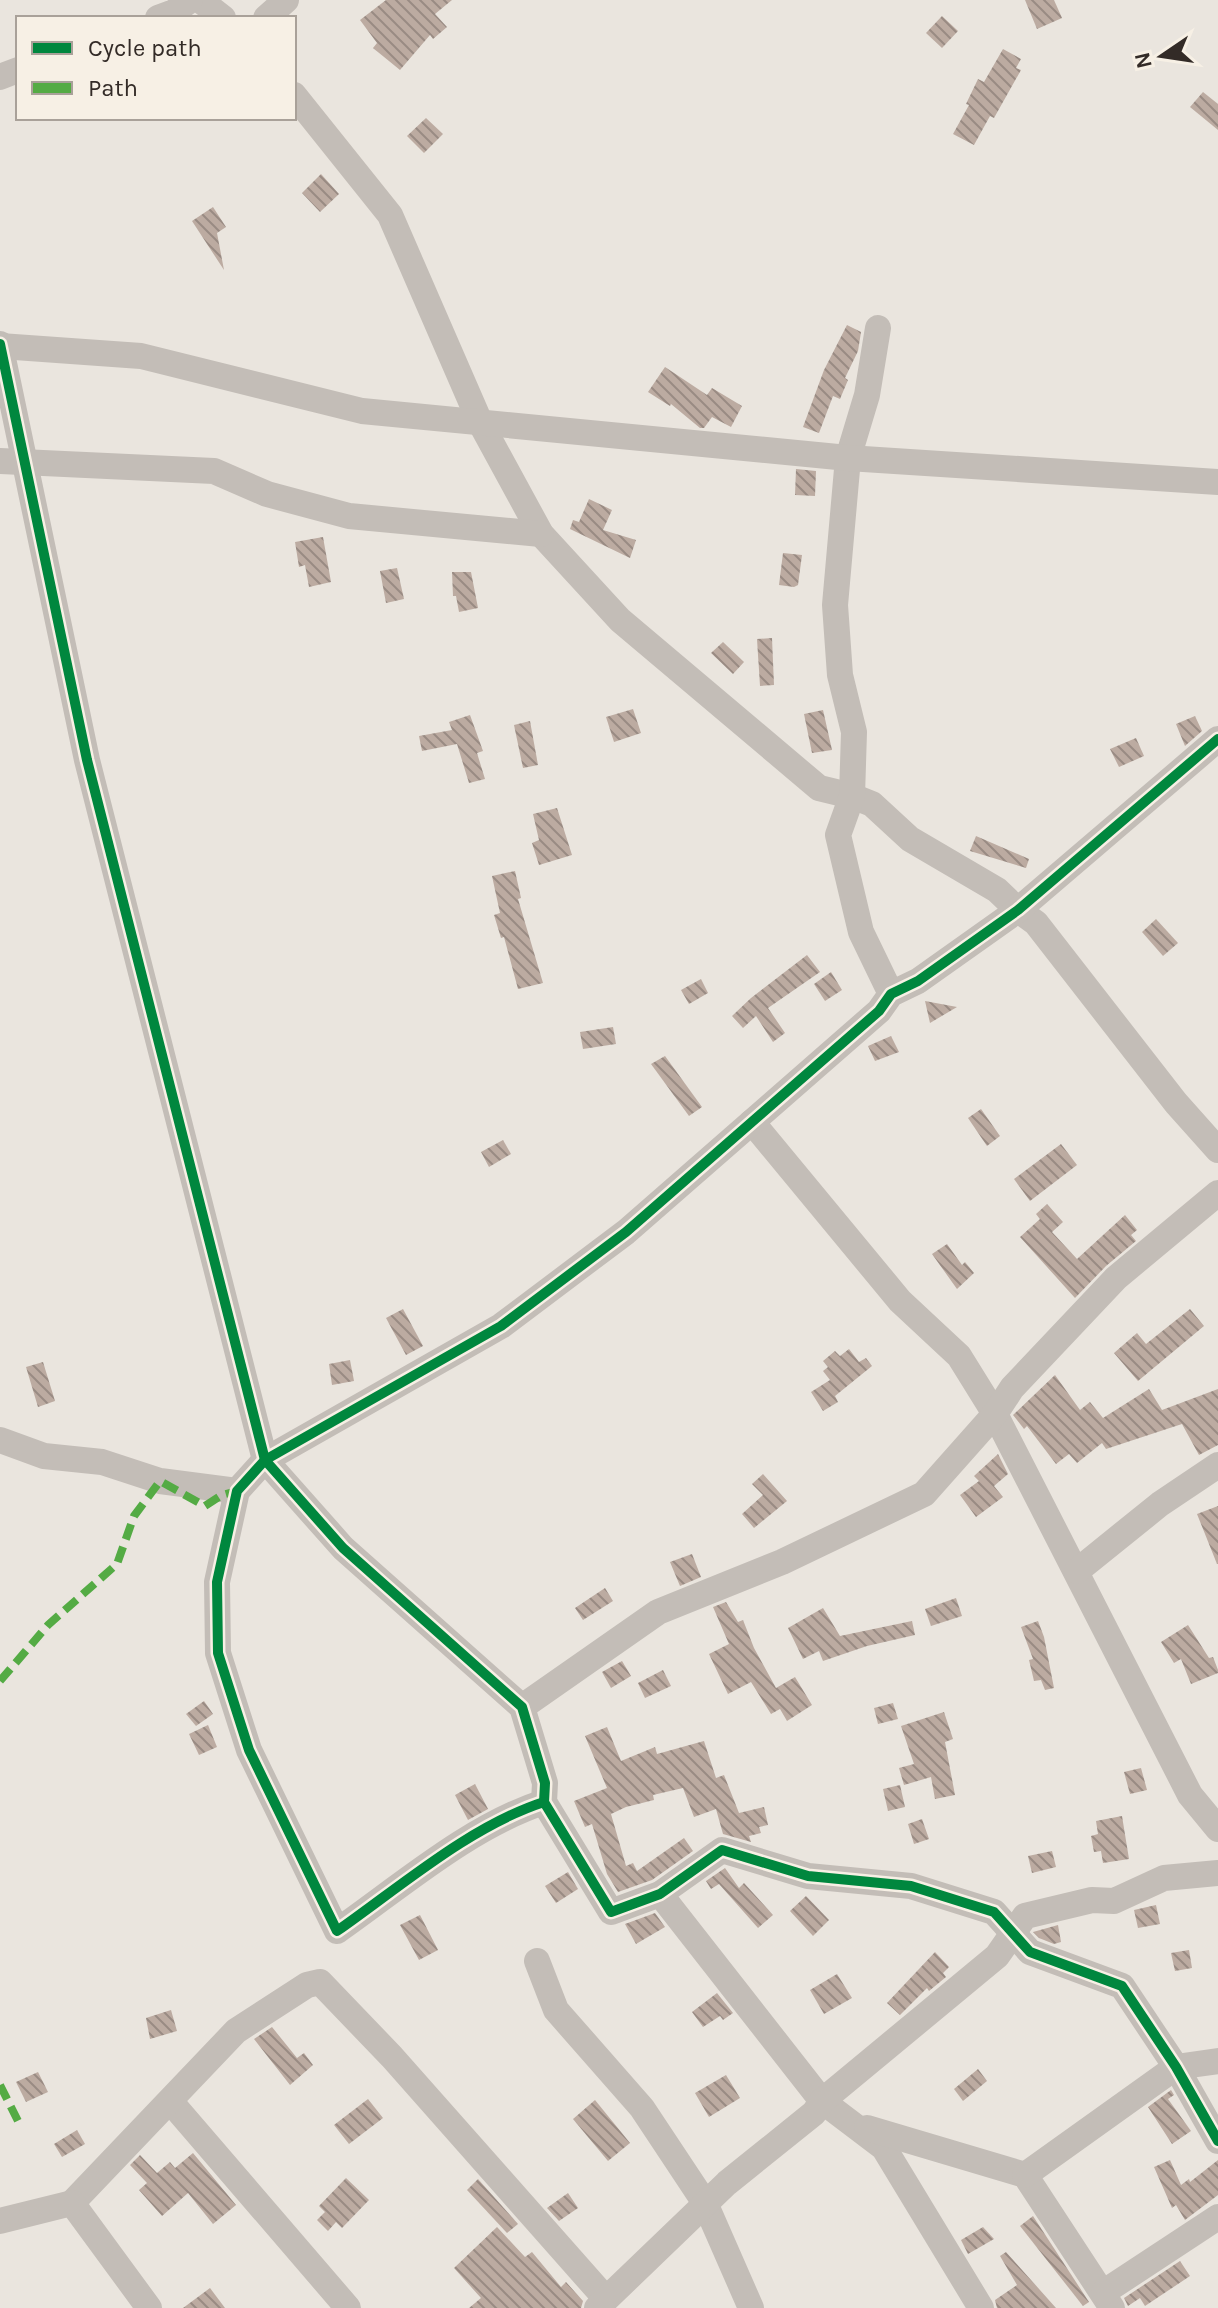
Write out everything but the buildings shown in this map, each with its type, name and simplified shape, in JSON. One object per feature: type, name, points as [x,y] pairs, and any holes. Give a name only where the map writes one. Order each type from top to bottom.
[{"type":"street","points":[[163,16],[190,0]]},
{"type":"street","points":[[200,0],[220,16]]},
{"type":"street","points":[[268,16],[286,0]]},
{"type":"street","points":[[296,98],[390,215],[480,422],[541,534],[620,620],[819,788],[872,804],[910,839],[997,890],[1036,923],[1176,1103],[1218,1150]]},
{"type":"street","points":[[878,328],[867,395],[848,458],[835,605],[840,675],[854,732],[852,796],[838,835],[861,932],[891,994]]},
{"type":"street","points":[[1218,482],[848,458],[362,411],[141,356],[0,345],[12,462],[265,1460],[343,1548],[522,1707],[545,1783],[544,1802],[611,1912],[660,1894],[722,1850],[808,1876],[911,1886],[994,1912],[1030,1952],[1122,1986],[1176,2067],[1218,2141]]},
{"type":"street","points":[[12,462],[214,471],[267,494],[349,516],[541,534]]},
{"type":"street","points":[[544,1802],[523,1809],[463,1842],[337,1931],[249,1750],[218,1653],[217,1582],[237,1491],[265,1460],[501,1326],[626,1232],[879,1011],[891,994],[918,981],[1018,910],[1218,739]]},
{"type":"street","points":[[752,1122],[900,1301],[959,1356],[995,1414],[1190,1795],[1218,1829]]},
{"type":"street","points":[[522,1707],[658,1612],[782,1562],[924,1494],[995,1414],[1012,1388],[1116,1278],[1218,1193]]},
{"type":"street","points":[[0,1440],[44,1456],[102,1462],[160,1481],[237,1491]]},
{"type":"street","points":[[1077,1571],[1160,1504],[1218,1465]]},
{"type":"street","points":[[0,2221],[72,2203],[236,2031],[307,1985],[320,1982],[392,2057],[601,2303],[727,2183],[814,2113],[822,2101],[997,1956],[1025,1916],[1092,1900],[1114,1901],[1164,1878],[1218,1873]]},
{"type":"street","points":[[660,1894],[822,2101],[884,2148],[981,2308]]},
{"type":"street","points":[[537,1961],[556,2010],[642,2108],[705,2203],[751,2308]]},
{"type":"street","points":[[1025,2175],[1176,2067],[1218,2061]]},
{"type":"street","points":[[170,2101],[348,2308]]},
{"type":"street","points":[[850,2123],[1025,2175],[1108,2300],[1218,2217]]},
{"type":"street","points":[[72,2203],[149,2308]]},
{"type":"marked path","points":[[0,1681],[48,1625],[117,1564],[134,1516],[160,1481],[205,1506],[222,1495],[237,1491]]},
{"type":"marked path","points":[[0,2085],[20,2125]]},
{"type":"cycle path","points":[[0,344],[87,760],[265,1460],[343,1548],[522,1707],[545,1783],[544,1802],[611,1912],[660,1894],[722,1850],[808,1876],[911,1886],[994,1912],[1030,1952],[1122,1986],[1176,2067],[1218,2141]]},
{"type":"cycle path","points":[[544,1802],[489,1826],[463,1842],[337,1931],[249,1750],[218,1653],[217,1582],[237,1491],[265,1460],[501,1326],[626,1232],[879,1011],[891,994],[918,981],[1018,910],[1218,739]]}]
